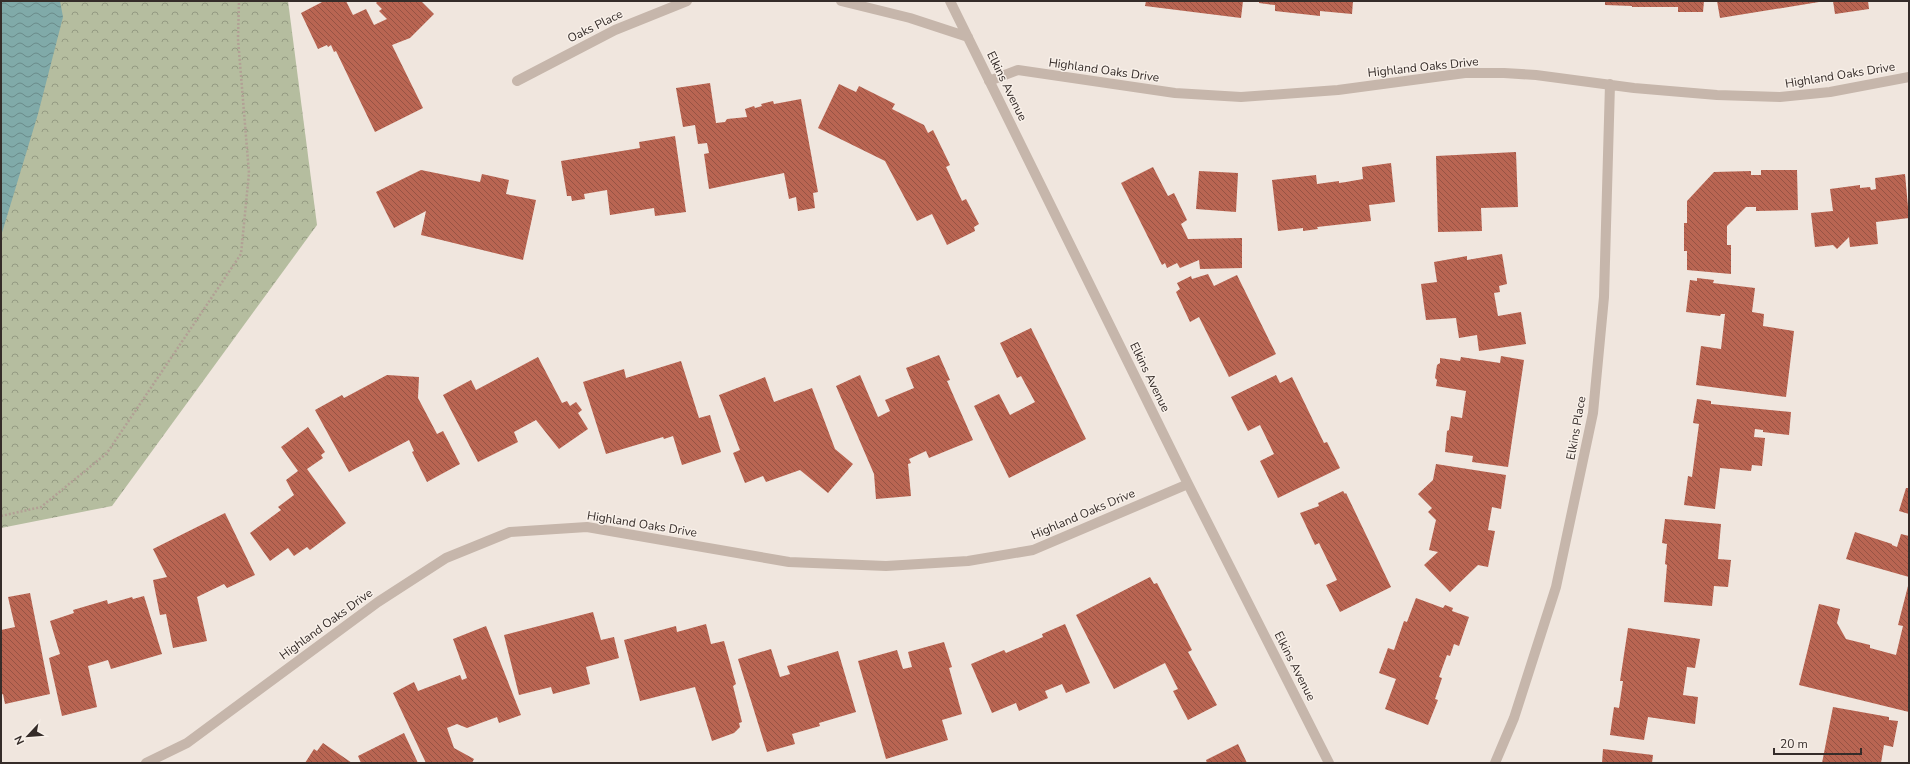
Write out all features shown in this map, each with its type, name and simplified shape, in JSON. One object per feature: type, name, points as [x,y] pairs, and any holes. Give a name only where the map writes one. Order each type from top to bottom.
[{"type":"street","name":"Oaks Place","points":[[517,81],[615,30],[687,1]]},
{"type":"street","points":[[841,1],[910,18],[968,37]]},
{"type":"street","name":"Elkins Avenue","points":[[950,1],[1188,484],[1329,763]]},
{"type":"street","name":"Highland Oaks Drive","points":[[989,81],[1018,70],[1175,93],[1241,97],[1338,90],[1465,73],[1536,75],[1717,95],[1780,97],[1830,92],[1909,77]]},
{"type":"street","name":"Elkins Place","points":[[1494,763],[1514,718],[1556,587],[1594,413],[1604,297],[1610,84]]},
{"type":"street","name":"Highland Oaks Drive","points":[[146,763],[187,743],[378,602],[446,558],[510,532],[587,527],[789,562],[886,566],[968,561],[1033,550],[1188,484]]},
{"type":"path","points":[[1,516],[41,508],[107,453],[241,254],[249,173],[238,39],[239,1]]},
{"type":"green space","points":[[1,1],[288,1],[317,225],[112,506],[1,528]]},
{"type":"water","points":[[1,1],[60,1],[63,17],[38,114],[1,236]]},
{"type":"building","points":[[324,1],[346,1],[353,15],[366,9],[374,25],[387,19],[379,11],[382,9],[376,3],[378,1],[421,1],[434,14],[410,38],[392,45],[423,108],[375,132],[336,51],[334,52],[331,45],[318,49],[301,13]]},
{"type":"building","points":[[1146,1],[1243,1],[1241,18],[1145,6]]},
{"type":"building","points":[[1259,1],[1353,1],[1352,14],[1320,11],[1320,16],[1275,11],[1275,5],[1259,3]]},
{"type":"building","points":[[1605,1],[1704,1],[1703,12],[1678,12],[1678,7],[1632,7],[1605,5]]},
{"type":"building","points":[[1717,1],[1819,1],[1819,2],[1720,18]]},
{"type":"building","points":[[1833,1],[1868,1],[1869,9],[1835,14]]},
{"type":"building","points":[[710,83],[716,123],[725,122],[727,119],[747,117],[745,109],[754,106],[755,108],[762,106],[761,104],[773,101],[774,104],[801,99],[818,192],[813,193],[815,208],[798,211],[796,197],[789,199],[784,173],[709,189],[704,154],[709,153],[707,143],[698,144],[695,125],[683,127],[676,88]]},
{"type":"building","points":[[839,84],[856,92],[859,86],[895,104],[892,109],[924,125],[928,133],[933,130],[950,165],[946,167],[962,201],[966,199],[979,224],[974,227],[975,231],[947,245],[932,214],[917,221],[885,161],[818,128]]},
{"type":"building","points":[[675,136],[686,212],[655,216],[654,208],[610,215],[607,190],[584,194],[585,199],[572,201],[571,196],[567,196],[561,161],[640,148],[639,142]]},
{"type":"building","points":[[1516,152],[1518,207],[1481,208],[1482,231],[1438,232],[1436,156]]},
{"type":"building","points":[[1391,163],[1395,202],[1369,205],[1371,221],[1317,227],[1318,229],[1303,231],[1303,228],[1278,231],[1272,180],[1316,175],[1317,184],[1339,181],[1339,183],[1346,182],[1363,179],[1362,167]]},
{"type":"building","points":[[1153,167],[1168,196],[1174,193],[1187,220],[1181,224],[1188,239],[1242,238],[1242,268],[1200,269],[1199,260],[1180,268],[1177,263],[1167,268],[1165,263],[1162,265],[1121,183]]},
{"type":"building","points":[[421,170],[480,182],[482,174],[509,180],[506,194],[536,200],[523,260],[421,235],[426,211],[394,228],[376,192]]},
{"type":"building","points":[[1761,170],[1797,170],[1798,210],[1756,211],[1756,207],[1746,207],[1727,226],[1727,245],[1731,245],[1731,274],[1687,270],[1687,251],[1684,251],[1684,223],[1687,223],[1687,201],[1714,172],[1751,171],[1751,175],[1761,175]]},
{"type":"building","points":[[1199,171],[1238,173],[1236,212],[1196,209]]},
{"type":"building","points":[[1905,174],[1909,218],[1876,222],[1878,244],[1850,247],[1849,237],[1837,249],[1833,245],[1815,247],[1811,213],[1833,211],[1830,189],[1860,185],[1860,188],[1870,187],[1871,190],[1876,189],[1875,178]]},
{"type":"building","points":[[1502,254],[1507,284],[1499,286],[1500,292],[1494,293],[1498,316],[1521,312],[1526,344],[1479,351],[1477,335],[1459,338],[1456,318],[1426,320],[1421,284],[1437,282],[1434,262],[1467,256],[1467,260]]},
{"type":"building","points":[[1208,274],[1214,286],[1237,275],[1276,354],[1229,377],[1199,317],[1190,322],[1176,292],[1180,289],[1177,283],[1191,276],[1192,279]]},
{"type":"building","points":[[1697,278],[1714,280],[1713,283],[1755,288],[1752,312],[1764,314],[1763,326],[1794,331],[1786,397],[1696,385],[1701,346],[1721,349],[1725,314],[1721,314],[1720,316],[1686,312],[1690,280],[1697,281]]},
{"type":"building","points":[[1031,328],[1086,439],[1009,478],[974,406],[999,394],[1010,415],[1035,402],[1021,376],[1017,378],[1000,343]]},
{"type":"building","points":[[939,355],[950,380],[947,381],[973,440],[929,458],[926,451],[909,459],[911,463],[908,464],[911,496],[876,499],[874,474],[836,386],[860,375],[878,417],[890,411],[885,400],[914,388],[906,368]]},
{"type":"building","points":[[1501,356],[1524,360],[1508,467],[1472,462],[1473,456],[1445,452],[1447,431],[1449,430],[1451,416],[1462,418],[1466,391],[1436,386],[1437,380],[1435,378],[1437,365],[1440,363],[1440,358],[1460,361],[1461,357],[1500,363]]},
{"type":"building","points":[[538,357],[562,403],[567,401],[570,406],[576,402],[582,410],[578,413],[588,429],[559,449],[536,420],[514,432],[518,442],[478,462],[443,395],[471,380],[476,390]]},
{"type":"building","points":[[681,361],[699,418],[710,415],[721,452],[682,465],[673,436],[664,439],[663,437],[606,454],[583,382],[624,369],[626,378]]},
{"type":"building","points":[[387,375],[419,377],[418,398],[437,434],[443,431],[460,464],[427,482],[412,452],[414,451],[409,440],[349,472],[315,410],[342,395],[344,398]]},
{"type":"building","points":[[1276,375],[1280,383],[1292,377],[1324,443],[1327,442],[1340,468],[1278,498],[1260,461],[1274,454],[1260,425],[1248,431],[1231,397]]},
{"type":"building","points":[[765,377],[774,402],[812,388],[835,449],[853,464],[828,493],[800,470],[766,482],[763,476],[745,483],[733,453],[740,450],[719,395]]},
{"type":"building","points":[[1697,399],[1711,401],[1711,404],[1791,412],[1789,435],[1763,432],[1763,430],[1755,429],[1754,437],[1765,438],[1762,466],[1752,465],[1751,471],[1720,468],[1715,509],[1684,505],[1688,476],[1692,477],[1699,424],[1693,423]]},
{"type":"building","points":[[308,427],[325,452],[321,455],[323,458],[307,469],[346,523],[310,550],[307,547],[294,556],[288,548],[270,561],[250,533],[281,510],[278,507],[294,495],[286,480],[298,471],[281,447]]},
{"type":"building","points":[[1436,464],[1506,475],[1501,509],[1492,507],[1488,530],[1495,531],[1488,567],[1478,565],[1450,592],[1424,565],[1438,552],[1429,550],[1436,520],[1428,512],[1432,508],[1418,494],[1433,480]]},
{"type":"building","points":[[1906,488],[1909,488],[1909,514],[1899,511]]},
{"type":"building","points":[[1343,491],[1345,494],[1346,493],[1391,587],[1340,612],[1326,585],[1337,580],[1319,543],[1315,545],[1300,513],[1319,506],[1318,503]]},
{"type":"building","points":[[225,513],[255,575],[227,588],[224,584],[197,597],[207,641],[173,648],[166,614],[160,615],[153,580],[167,577],[153,549]]},
{"type":"building","points":[[1665,519],[1721,524],[1718,559],[1731,560],[1728,587],[1714,586],[1712,606],[1664,602],[1667,544],[1662,543]]},
{"type":"building","points":[[1855,532],[1897,547],[1901,534],[1909,536],[1909,577],[1846,559]]},
{"type":"building","points":[[1150,577],[1154,584],[1157,583],[1192,650],[1188,652],[1217,705],[1188,720],[1173,691],[1178,689],[1165,663],[1114,689],[1076,615]]},
{"type":"building","points":[[1908,586],[1909,712],[1799,685],[1819,604],[1840,609],[1837,623],[1846,639],[1870,645],[1870,648],[1896,655],[1903,626],[1898,625]]},
{"type":"building","points":[[30,593],[50,694],[5,704],[3,694],[1,695],[1,630],[15,627],[8,597]]},
{"type":"building","points":[[144,596],[162,654],[111,669],[108,660],[88,666],[97,707],[62,716],[49,658],[60,654],[50,621],[74,613],[73,610],[107,600],[108,604],[132,597],[133,599]]},
{"type":"building","points":[[1416,598],[1443,608],[1445,605],[1453,608],[1452,611],[1469,617],[1459,646],[1454,644],[1450,656],[1447,655],[1439,677],[1442,678],[1435,699],[1438,700],[1428,725],[1385,709],[1396,679],[1379,673],[1388,648],[1394,650],[1404,621],[1407,622]]},
{"type":"building","points":[[593,612],[601,640],[614,637],[619,658],[586,667],[590,684],[553,694],[551,687],[519,695],[504,635]]},
{"type":"building","points":[[706,624],[711,644],[724,641],[736,684],[733,686],[742,722],[739,723],[740,727],[734,733],[712,741],[695,687],[640,701],[624,640],[676,626],[677,632]]},
{"type":"building","points":[[1065,624],[1090,683],[1066,693],[1062,684],[1045,691],[1048,698],[1019,711],[1016,703],[992,713],[971,664],[1004,650],[1006,653],[1043,637],[1042,634]]},
{"type":"building","points":[[486,626],[521,715],[499,723],[497,717],[467,728],[457,724],[447,728],[454,748],[474,759],[472,763],[426,763],[393,693],[414,682],[418,691],[460,675],[462,680],[467,678],[453,639]]},
{"type":"building","points":[[1628,628],[1700,639],[1695,668],[1687,667],[1683,695],[1698,697],[1695,724],[1648,717],[1644,740],[1610,735],[1614,707],[1619,708],[1623,681],[1620,681]]},
{"type":"building","points":[[944,642],[952,667],[949,668],[962,714],[942,720],[948,740],[886,759],[858,661],[897,650],[903,669],[912,667],[908,652]]},
{"type":"building","points":[[771,649],[780,677],[790,674],[787,666],[838,651],[856,712],[819,723],[820,726],[792,734],[795,744],[767,752],[738,659]]},
{"type":"building","points":[[1833,707],[1889,717],[1889,720],[1898,721],[1893,747],[1884,745],[1881,763],[1822,763]]},
{"type":"building","points":[[404,733],[418,763],[361,763],[358,756]]},
{"type":"building","points":[[323,743],[352,763],[305,763],[314,749],[317,751]]},
{"type":"building","points":[[1238,744],[1247,763],[1207,763],[1206,760]]},
{"type":"building","points":[[1603,749],[1653,755],[1652,763],[1602,763]]}]
